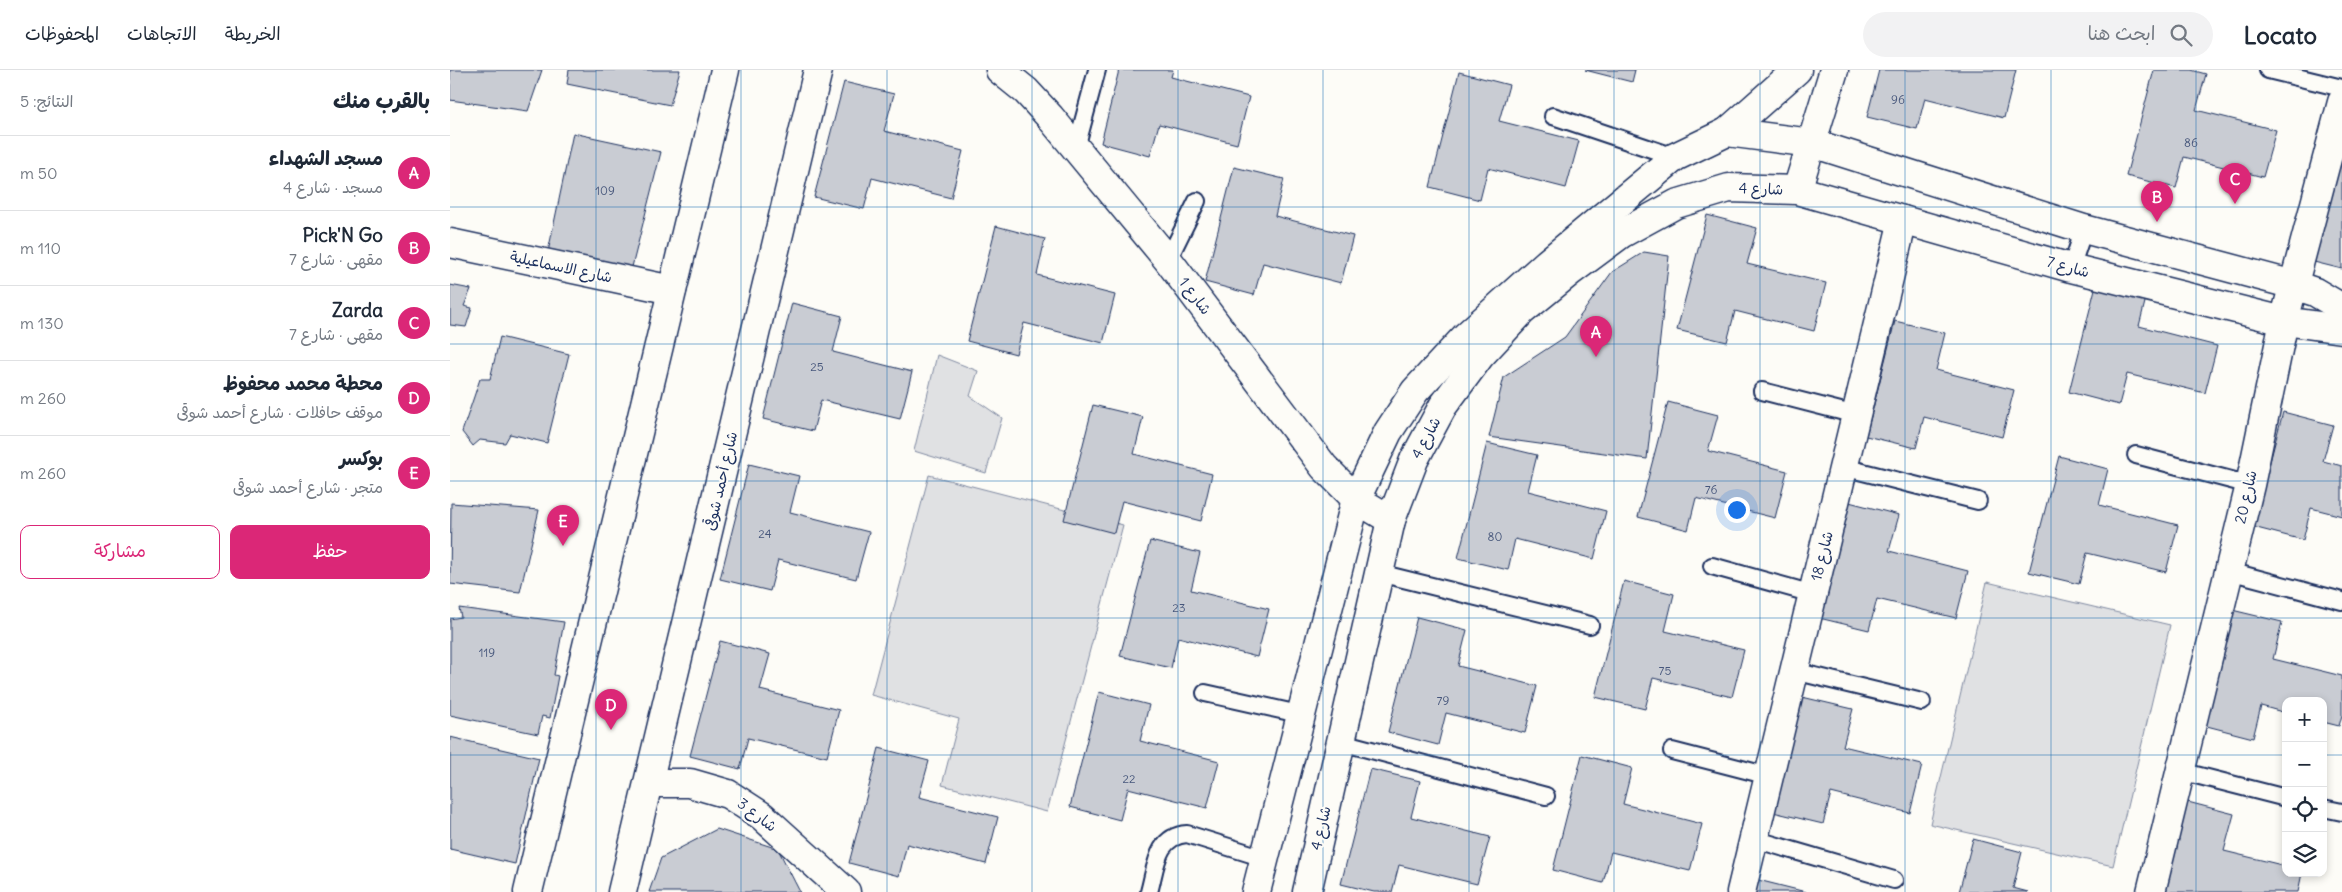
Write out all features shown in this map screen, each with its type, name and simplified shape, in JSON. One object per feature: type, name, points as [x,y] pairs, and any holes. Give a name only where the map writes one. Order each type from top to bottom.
[{"type":"street","points":[[528,892],[725,70]]},
{"type":"street","name":"شارع أحمد شوقى","points":[[622,892],[818,70]]},
{"type":"street","name":"شارع 1","points":[[1000,70],[1026,91],[1076,148],[1168,260],[1324,467],[1356,499],[1391,520]]},
{"type":"street","name":"شارع 4","points":[[1307,892],[1391,520],[1414,460],[1443,406],[1513,307],[1547,263],[1676,157],[1727,132],[1797,70]]},
{"type":"street","points":[[1797,190],[1834,70]]},
{"type":"street","name":"شارع 20","points":[[2151,892],[2250,486],[2284,321],[2342,102]]},
{"type":"street","points":[[1727,132],[1812,143],[2084,229],[2294,284],[2315,292],[2342,308]]},
{"type":"street","name":"شارع 4","points":[[1256,892],[1299,714],[1356,499],[1388,432],[1415,391],[1466,336],[1570,271],[1621,234],[1676,204],[1729,188],[1797,190]]},
{"type":"street","name":"شارع 7","points":[[1797,190],[2071,268],[2284,321],[2342,329]]},
{"type":"street","name":"شارع 18","points":[[1741,892],[1903,220]]},
{"type":"street","name":"شارع الاسماعيلية","points":[[450,243],[672,290]]},
{"type":"street","name":"شارع 3","points":[[649,783],[690,783],[728,794],[762,816],[846,892]]},
{"type":"lane","points":[[1076,148],[1097,70]]},
{"type":"lane","points":[[2268,70],[2342,88]]},
{"type":"lane","points":[[1553,116],[1676,157]]},
{"type":"lane","points":[[1168,260],[1197,201]]},
{"type":"lane","points":[[2071,268],[2084,229]]},
{"type":"lane","points":[[1762,392],[1856,415]]},
{"type":"lane","points":[[2136,455],[2250,486]]},
{"type":"lane","points":[[1844,467],[1978,501]]},
{"type":"lane","points":[[1712,566],[1813,594]]},
{"type":"lane","points":[[2229,571],[2342,601]]},
{"type":"lane","points":[[1379,573],[1590,625]]},
{"type":"lane","points":[[1794,672],[1922,702]]},
{"type":"lane","points":[[1204,693],[1299,714]]},
{"type":"lane","points":[[1340,742],[1546,796]]},
{"type":"lane","points":[[1672,751],[1769,776]]},
{"type":"lane","points":[[2180,771],[2282,797]]},
{"type":"lane","points":[[2327,809],[2342,812]]},
{"type":"lane","points":[[1149,892],[1160,848],[1165,842],[1178,834],[1187,834],[1264,858]]},
{"type":"lane","points":[[1754,839],[1894,880]]},
{"type":"shaded area","points":[[937,355],[978,371],[970,396],[1002,418],[986,473],[914,451]]},
{"type":"shaded area","points":[[929,475],[1123,525],[1047,812],[942,785],[959,719],[871,695]]},
{"type":"shaded area","points":[[1987,582],[2170,625],[2113,866],[1930,824]]},
{"type":"building","points":[[450,70],[542,70],[528,111],[450,100]]},
{"type":"building","points":[[569,70],[680,70],[670,105],[567,84]]},
{"type":"building","points":[[1119,70],[1173,70],[1171,77],[1249,97],[1237,144],[1159,124],[1150,156],[1101,143]]},
{"type":"building","points":[[1585,70],[1635,70],[1632,82]]},
{"type":"building","points":[[1879,70],[2016,70],[2004,118],[1925,98],[1917,129],[1867,117]]},
{"type":"building","points":[[2154,70],[2191,70],[2206,74],[2196,110],[2276,130],[2263,177],[2184,157],[2176,188],[2126,176]]},
{"type":"building","points":[[1459,72],[1509,85],[1499,121],[1579,141],[1566,188],[1488,168],[1480,200],[1430,187]]},
{"type":"building","points":[[844,82],[894,94],[884,131],[963,151],[951,198],[872,178],[864,209],[814,197]]},
{"type":"building","points":[[573,133],[661,152],[632,267],[548,252]]},
{"type":"building","points":[[2342,155],[2342,269],[2314,262]]},
{"type":"building","points":[[1234,167],[1284,179],[1275,216],[1353,236],[1341,283],[1263,263],[1254,295],[1205,282]]},
{"type":"building","points":[[1707,215],[1757,228],[1747,264],[1826,283],[1814,331],[1735,311],[1727,342],[1677,330]]},
{"type":"building","points":[[996,226],[1045,239],[1037,275],[1115,295],[1103,343],[1024,323],[1016,354],[967,341]]},
{"type":"building","points":[[1644,252],[1669,256],[1647,459],[1489,437],[1504,377],[1565,337],[1612,272]]},
{"type":"building","points":[[2098,277],[2148,290],[2139,326],[2217,346],[2205,393],[2127,374],[2119,405],[2069,392]]},
{"type":"building","points":[[450,285],[471,289],[464,306],[472,308],[466,327],[450,325]]},
{"type":"building","points":[[792,303],[842,316],[833,352],[912,372],[900,419],[821,400],[813,431],[763,419]]},
{"type":"building","points":[[1895,321],[1945,333],[1936,370],[2014,390],[2002,437],[1924,417],[1916,448],[1866,436]]},
{"type":"building","points":[[500,337],[569,354],[547,443],[510,434],[505,443],[480,440],[473,446],[462,432],[480,379],[490,379]]},
{"type":"building","points":[[1668,402],[1718,415],[1708,451],[1787,471],[1775,518],[1696,498],[1688,530],[1638,517]]},
{"type":"building","points":[[1093,405],[1143,417],[1134,454],[1212,474],[1201,521],[1122,501],[1114,533],[1064,520]]},
{"type":"building","points":[[2283,412],[2333,425],[2323,461],[2342,466],[2342,516],[2311,508],[2303,540],[2253,527]]},
{"type":"building","points":[[1487,443],[1537,455],[1528,491],[1606,511],[1594,559],[1515,539],[1508,570],[1458,558]]},
{"type":"building","points":[[2059,456],[2108,469],[2099,505],[2178,525],[2166,572],[2087,553],[2079,584],[2029,572]]},
{"type":"building","points":[[749,464],[799,476],[790,512],[869,532],[856,579],[778,560],[770,591],[720,579]]},
{"type":"building","points":[[1849,502],[1899,515],[1889,551],[1968,571],[1956,618],[1877,599],[1869,630],[1819,618]]},
{"type":"building","points":[[451,503],[539,510],[520,592],[450,584]]},
{"type":"building","points":[[1150,541],[1200,553],[1191,590],[1269,609],[1257,657],[1178,637],[1171,668],[1120,656]]},
{"type":"building","points":[[1624,581],[1674,594],[1665,631],[1744,650],[1732,697],[1653,678],[1645,709],[1595,697]]},
{"type":"building","points":[[459,608],[564,622],[554,675],[558,676],[550,718],[542,716],[538,734],[450,715],[450,619],[461,617]]},
{"type":"building","points":[[2232,610],[2282,622],[2273,659],[2342,676],[2342,715],[2339,726],[2327,723],[2327,697],[2282,697],[2282,712],[2261,706],[2253,738],[2203,725]]},
{"type":"building","points":[[1417,617],[1467,630],[1458,666],[1537,686],[1525,733],[1446,713],[1438,745],[1388,732]]},
{"type":"building","points":[[720,641],[770,654],[760,690],[839,710],[827,757],[748,738],[740,769],[690,756]]},
{"type":"building","points":[[1099,692],[1149,705],[1140,741],[1219,761],[1207,808],[1128,788],[1120,820],[1070,807]]},
{"type":"building","points":[[1802,697],[1853,709],[1843,746],[1922,765],[1910,813],[1831,793],[1823,824],[1773,812]]},
{"type":"building","points":[[450,737],[539,758],[515,864],[450,849]]},
{"type":"building","points":[[879,748],[929,761],[919,797],[998,817],[986,864],[907,844],[899,876],[849,863]]},
{"type":"building","points":[[1582,755],[1632,768],[1623,804],[1702,824],[1690,871],[1611,852],[1603,883],[1553,870]]},
{"type":"building","points":[[1370,769],[1420,781],[1411,817],[1490,837],[1477,884],[1399,865],[1392,892],[1374,892],[1341,884]]},
{"type":"building","points":[[2184,801],[2234,814],[2224,851],[2282,865],[2282,877],[2301,877],[2298,892],[2161,892]]},
{"type":"building","points":[[717,829],[778,849],[800,892],[649,892],[661,858]]},
{"type":"building","points":[[1973,839],[2022,852],[2013,888],[2028,892],[1959,892]]},
{"type":"building","points":[[1758,880],[1806,892],[1755,892]]},
{"type":"place","name":"Zarda","points":[[2235,204]]},
{"type":"place","name":"Pick'N Go","points":[[2157,222]]},
{"type":"place","name":"مسجد الشهداء","points":[[1596,357]]},
{"type":"place","name":"بوكسر","points":[[563,546]]},
{"type":"place","name":"محطة محمد محفوظ","points":[[611,730]]}]
